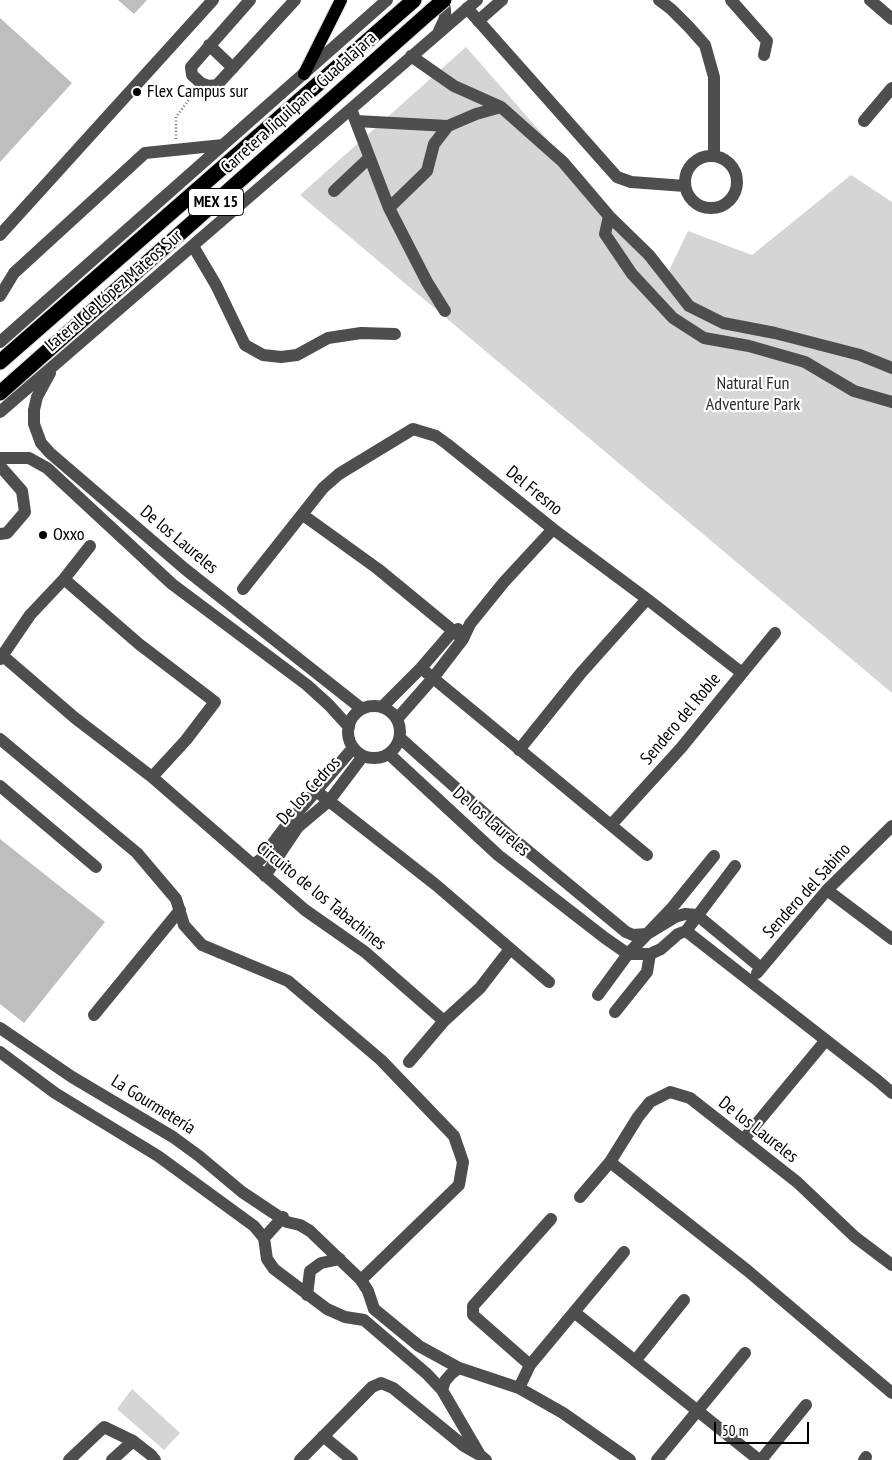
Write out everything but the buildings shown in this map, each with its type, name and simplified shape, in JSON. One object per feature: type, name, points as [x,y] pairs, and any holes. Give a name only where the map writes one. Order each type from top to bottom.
[{"type":"highway","name":"Carretera Jiquilpan - Guadalajara","points":[[0,362],[414,0]]},
{"type":"highway","name":"Carretera Jiquilpan - Guadalajara","points":[[0,393],[439,4]]},
{"type":"main road","points":[[304,74],[341,0]]},
{"type":"street","points":[[0,235],[213,0]]},
{"type":"street","points":[[250,0],[190,67],[192,75],[201,84],[217,85],[295,0]]},
{"type":"street","name":"Lateral de López Mateos Sur","points":[[0,342],[387,0]]},
{"type":"street","points":[[478,22],[502,0]]},
{"type":"street","points":[[659,0],[689,26],[705,45],[714,76],[714,155]]},
{"type":"street","points":[[731,0],[767,42],[764,55]]},
{"type":"street","points":[[870,0],[892,19]]},
{"type":"street","points":[[436,35],[442,28],[445,18],[445,9],[439,4]]},
{"type":"street","points":[[472,4],[478,22],[617,178],[631,182],[685,186]]},
{"type":"street","name":"Lateral de López Mateos Sur","points":[[0,412],[192,246],[353,115],[412,56],[472,4]]},
{"type":"street","points":[[209,45],[233,68]]},
{"type":"street","points":[[412,56],[454,86],[501,107],[563,162],[609,216],[648,255],[689,306],[723,324],[775,333],[860,355],[892,368]]},
{"type":"street","points":[[864,121],[892,88]]},
{"type":"street","points":[[389,208],[427,171],[434,144],[448,126],[476,114],[501,107]]},
{"type":"street","points":[[445,311],[427,282],[389,208],[353,115],[448,126]]},
{"type":"street","points":[[0,296],[14,272],[145,154],[223,145]]},
{"type":"street","points":[[714,155],[728,161],[736,174],[737,189],[732,198],[720,206],[705,207],[692,200],[685,186],[685,178],[690,165],[701,157],[714,155]]},
{"type":"street","points":[[334,191],[369,158]]},
{"type":"street","points":[[609,216],[605,234],[632,274],[673,318],[704,338],[749,346],[805,362],[854,391],[892,402]]},
{"type":"street","points":[[192,246],[216,285],[245,345],[263,355],[296,356],[328,338],[353,334],[395,334]]},
{"type":"street","name":"De los Laureles","points":[[52,367],[37,397],[34,410],[34,424],[37,434],[41,443],[50,453],[185,569],[362,709]]},
{"type":"street","name":"Del Fresno","points":[[243,589],[323,488],[340,474],[413,429],[436,436],[447,444],[554,529],[647,598],[742,673]]},
{"type":"street","points":[[41,465],[50,453]]},
{"type":"street","name":"De los Laureles","points":[[0,458],[29,458],[48,468],[172,584],[307,685],[349,727]]},
{"type":"street","points":[[0,466],[22,491],[25,512],[7,533],[0,534]]},
{"type":"street","points":[[100,517],[110,505]]},
{"type":"street","points":[[303,515],[378,569],[458,635]]},
{"type":"street","points":[[382,707],[421,668],[470,624],[504,582],[554,529]]},
{"type":"street","name":"Circuito de los Tabachines","points":[[90,546],[64,579],[30,615],[1,658],[152,777],[305,910],[365,952],[444,1021]]},
{"type":"street","points":[[172,584],[185,569]]},
{"type":"street","points":[[64,579],[140,644],[215,702],[186,740],[152,777]]},
{"type":"street","points":[[520,750],[581,674],[647,598]]},
{"type":"street","name":"Sendero del Roble","points":[[611,825],[681,748],[775,634]]},
{"type":"street","points":[[396,719],[433,678],[458,635]]},
{"type":"street","points":[[421,668],[647,855]]},
{"type":"street","points":[[372,706],[382,707],[391,712],[396,719],[400,728],[400,738],[394,750],[389,754],[373,758],[358,752],[349,738],[349,727],[353,717],[362,709],[372,706]]},
{"type":"street","name":"De los Laureles","points":[[400,738],[511,837],[626,932],[633,935],[647,934]]},
{"type":"street","points":[[0,739],[137,853],[176,899],[184,925],[202,945],[288,981],[381,1060],[454,1136],[463,1162],[459,1185],[361,1280]]},
{"type":"street","name":"De los Cedros","points":[[253,865],[304,806],[315,790],[358,752]]},
{"type":"street","name":"De los Cedros","points":[[266,876],[298,827],[329,800],[358,752]]},
{"type":"street","name":"De los Laureles","points":[[389,754],[498,854],[604,938],[628,954]]},
{"type":"street","points":[[0,786],[96,867]]},
{"type":"street","points":[[315,790],[436,885],[549,982]]},
{"type":"street","name":"Sendero del Sabino","points":[[750,982],[827,890],[892,826]]},
{"type":"street","points":[[598,995],[628,954],[670,909],[714,856]]},
{"type":"street","points":[[628,954],[650,954],[661,949],[678,934],[686,931],[735,866]]},
{"type":"street","points":[[827,890],[892,939]]},
{"type":"street","points":[[94,1015],[180,910]]},
{"type":"street","points":[[647,934],[675,917],[685,914],[697,915],[761,968]]},
{"type":"street","points":[[686,931],[892,1093]]},
{"type":"street","points":[[409,1062],[444,1021],[480,988],[510,949]]},
{"type":"street","points":[[616,1012],[647,972],[650,954]]},
{"type":"street","name":"La Gourmetería","points":[[0,1028],[72,1077],[173,1137],[242,1192],[283,1217],[287,1222],[300,1225],[310,1231],[361,1280],[368,1290],[374,1309],[419,1346],[459,1368],[519,1388],[563,1413],[630,1460]]},
{"type":"street","points":[[743,1140],[826,1040]]},
{"type":"street","points":[[0,1052],[55,1093],[195,1181],[254,1226],[264,1238],[267,1258],[274,1269],[327,1309],[345,1318],[364,1320],[427,1374],[442,1390],[483,1458]]},
{"type":"street","name":"De los Laureles","points":[[580,1196],[610,1162],[638,1117],[650,1102],[670,1092],[690,1098],[797,1182],[855,1237],[892,1265]]},
{"type":"street","points":[[610,1162],[748,1271],[892,1393]]},
{"type":"street","points":[[264,1238],[283,1217]]},
{"type":"street","points":[[530,1365],[473,1315],[472,1306],[551,1219]]},
{"type":"street","points":[[519,1388],[530,1365],[624,1252]]},
{"type":"street","points":[[307,1295],[310,1271],[321,1262],[340,1259]]},
{"type":"street","points":[[635,1361],[684,1300]]},
{"type":"street","points":[[574,1312],[760,1460],[806,1404]]},
{"type":"street","points":[[657,1460],[745,1353]]},
{"type":"street","points":[[442,1390],[445,1381],[459,1368]]},
{"type":"street","points":[[300,1460],[372,1387],[381,1383],[393,1388],[464,1446],[483,1458]]},
{"type":"street","points":[[69,1460],[104,1427],[133,1441],[150,1458]]},
{"type":"street","points":[[323,1436],[352,1460]]},
{"type":"street","points":[[112,1460],[133,1441]]},
{"type":"path","points":[[176,150],[176,117],[201,84]]},
{"type":"green space","name":"Natural Fun Adventure Park","points":[[466,47],[602,202],[663,283],[688,231],[752,255],[851,175],[892,202],[892,693],[300,195]]},
{"type":"green space","points":[[132,1389],[180,1433],[164,1450],[117,1409]]},
{"type":"place","name":"Flex Campus sur","points":[[137,92]]},
{"type":"place","name":"Oxxo","points":[[43,535]]}]
